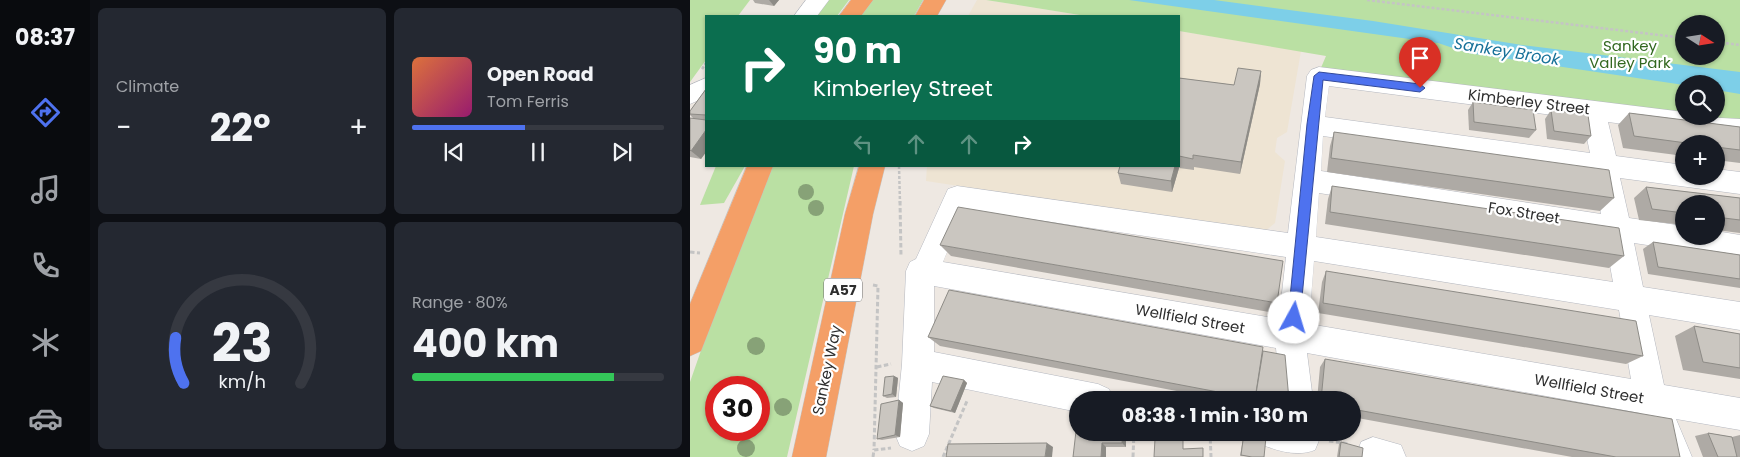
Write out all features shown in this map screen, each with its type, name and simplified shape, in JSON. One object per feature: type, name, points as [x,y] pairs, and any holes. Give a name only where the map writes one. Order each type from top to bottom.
[{"type":"highway","points":[[851,15],[862,0]]},
{"type":"highway","points":[[927,15],[935,0]]},
{"type":"highway","points":[[690,341],[760,167]]},
{"type":"highway","name":"Sankey Way","points":[[809,457],[859,214],[872,167]]},
{"type":"street","points":[[806,15],[818,0]]},
{"type":"street","name":"Kimberley Street","points":[[1312,124],[1319,76],[1740,129]]},
{"type":"street","points":[[690,95],[705,88]]},
{"type":"street","points":[[1594,110],[1652,399],[1675,457]]},
{"type":"street","points":[[1296,391],[1291,356],[1292,336],[1302,247],[1312,124],[1675,175]]},
{"type":"street","name":"Fox Street","points":[[1307,180],[1616,226],[1740,247]]},
{"type":"street","points":[[1725,181],[1740,183]]},
{"type":"street","points":[[912,434],[918,364],[920,271],[926,272],[957,197],[1302,247],[1740,316]]},
{"type":"street","name":"Wellfield Street","points":[[926,272],[1740,414]]},
{"type":"street","points":[[918,364],[977,378],[1069,395]]},
{"type":"path","points":[[1367,0],[1675,37]]},
{"type":"path","points":[[1725,43],[1740,45]]},
{"type":"path","points":[[873,285],[878,286],[874,450]]},
{"type":"path","points":[[943,457],[977,378]]},
{"type":"path","points":[[1133,457],[1134,441]]},
{"type":"path","points":[[1210,441],[1210,457]]},
{"type":"path","points":[[1306,441],[1361,446],[1378,456]]},
{"type":"shaded area","points":[[977,0],[986,0],[1080,15],[969,15]]},
{"type":"shaded area","points":[[1180,31],[1301,51],[1287,132],[1277,138],[1275,152],[1285,161],[1275,223],[1264,232],[926,181],[927,167],[1180,167]]},
{"type":"green space","points":[[690,0],[750,0],[739,15],[705,15],[705,61],[690,82]]},
{"type":"green space","points":[[829,0],[849,0],[838,15],[818,15]]},
{"type":"green space","points":[[872,0],[923,0],[915,15],[860,15]]},
{"type":"green space","name":"Sankey Valley Park","points":[[986,0],[1740,0],[1740,124],[1725,122],[1725,75],[1675,75],[1675,116],[1320,70],[1326,56],[1180,31],[1180,15],[1080,15]]},
{"type":"green space","points":[[716,167],[744,167],[724,203],[700,205]]},
{"type":"green space","points":[[772,167],[854,167],[787,457],[690,457],[690,382],[726,279]]},
{"type":"water","name":"Sankey Brook","points":[[1129,0],[1214,0],[1373,21],[1522,45],[1740,72],[1740,94],[1725,92],[1725,75],[1675,75],[1675,84],[1468,53],[1438,43]]},
{"type":"building","points":[[1238,68],[1261,71],[1241,162],[1193,155],[1193,159],[1180,156],[1180,78],[1234,85]]},
{"type":"building","points":[[705,90],[705,115],[690,114],[690,111]]},
{"type":"building","points":[[1473,102],[1533,110],[1536,130],[1474,122]]},
{"type":"building","points":[[1551,110],[1588,115],[1591,136],[1554,131]]},
{"type":"building","points":[[1629,113],[1675,119],[1675,125],[1724,125],[1740,127],[1740,150],[1725,148],[1725,135],[1675,135],[1675,141],[1634,136]]},
{"type":"building","points":[[690,118],[705,120],[705,131],[690,150]]},
{"type":"building","points":[[1334,132],[1609,170],[1614,198],[1331,158]]},
{"type":"building","points":[[1120,167],[1175,167],[1171,181],[1118,173]]},
{"type":"building","points":[[1332,186],[1619,228],[1624,256],[1330,212]]},
{"type":"building","points":[[1646,187],[1714,195],[1675,195],[1675,212],[1652,209]]},
{"type":"building","points":[[1725,196],[1740,198],[1740,220],[1725,218]]},
{"type":"building","points":[[958,207],[1283,261],[1277,303],[940,245]]},
{"type":"building","points":[[1653,242],[1740,255],[1740,279],[1658,267]]},
{"type":"building","points":[[1326,271],[1636,321],[1643,356],[1323,303]]},
{"type":"building","points":[[949,290],[1263,347],[1256,391],[1213,391],[928,337]]},
{"type":"building","points":[[1694,326],[1740,334],[1740,368],[1703,362]]},
{"type":"building","points":[[1263,351],[1285,355],[1288,391],[1256,391]]},
{"type":"building","points":[[1325,359],[1672,419],[1680,457],[1616,457],[1361,411],[1361,391],[1322,391]]},
{"type":"building","points":[[894,376],[892,394],[883,396],[885,377]]},
{"type":"building","points":[[943,376],[964,380],[951,411],[930,406]]},
{"type":"building","points":[[899,400],[895,435],[877,439],[881,404]]},
{"type":"building","points":[[1708,433],[1732,437],[1737,457],[1718,457]]},
{"type":"building","points":[[1075,441],[1122,441],[1122,443],[1102,443],[1101,457],[1073,457]]},
{"type":"building","points":[[1155,441],[1183,441],[1183,449],[1203,448],[1203,457],[1154,457]]},
{"type":"building","points":[[1243,441],[1266,441],[1264,457],[1241,455]]},
{"type":"building","points":[[1341,442],[1363,448],[1362,457],[1339,457]]},
{"type":"building","points":[[1047,443],[1045,457],[946,457],[948,444]]},
{"type":"route","points":[[1294,318],[1312,124],[1319,76],[1420,88]]}]
